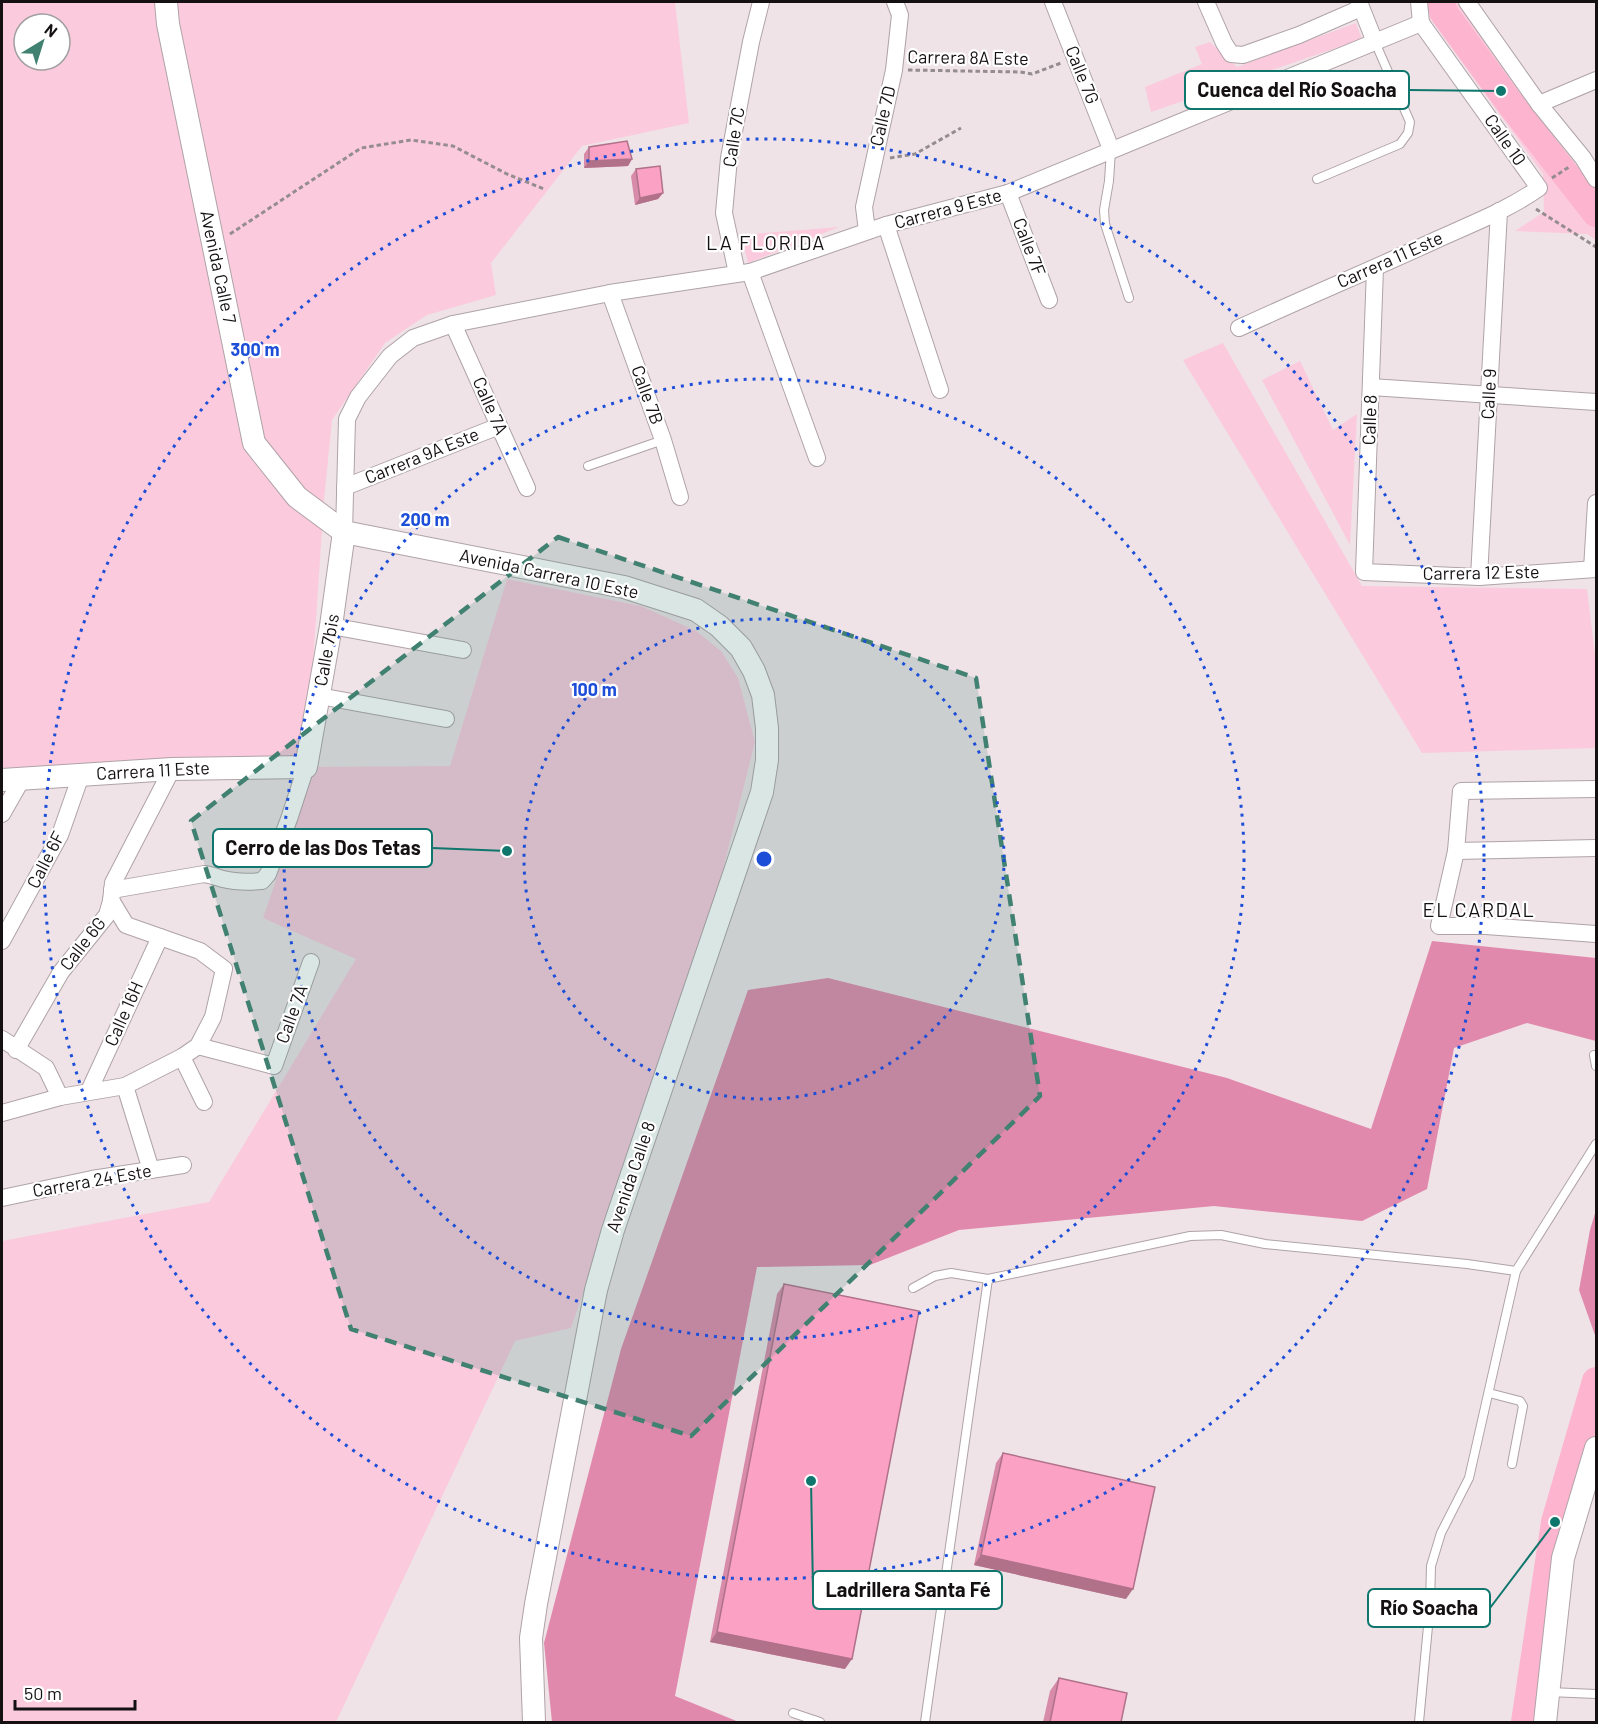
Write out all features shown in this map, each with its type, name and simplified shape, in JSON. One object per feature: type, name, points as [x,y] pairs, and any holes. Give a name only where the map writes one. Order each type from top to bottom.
[{"type":"main road","name":"Avenida Calle 7","points":[[166,2],[168,24],[254,443],[297,498],[344,532]]},
{"type":"main road","name":"Calle 7bis","points":[[306,767],[331,626],[344,532]]},
{"type":"main road","name":"Avenida Carrera 10 Este","points":[[344,532],[624,587],[696,610],[718,626],[741,648]]},
{"type":"main road","name":"Avenida Calle 8","points":[[534,1722],[531,1638],[596,1290],[617,1219],[762,792],[767,760],[767,728],[763,695],[754,671],[741,648]]},
{"type":"main road","name":"Carrera 11 Este","points":[[12,780],[172,770],[306,767]]},
{"type":"main road","points":[[1545,1722],[1563,1558],[1596,1448]]},
{"type":"street","name":"Calle 7C","points":[[761,2],[729,158],[724,213],[744,273],[817,458]]},
{"type":"street","name":"Calle 7D","points":[[867,231],[864,207],[894,70],[900,15],[895,2]]},
{"type":"street","name":"Calle 7G","points":[[1053,2],[1111,149]]},
{"type":"street","points":[[1206,2],[1231,54],[1243,55],[1299,35],[1360,5],[1375,42]]},
{"type":"street","name":"Calle 10","points":[[1419,2],[1421,22],[1542,185]]},
{"type":"street","points":[[1467,2],[1539,104],[1595,175]]},
{"type":"street","name":"Carrera 9 Este","points":[[345,487],[347,419],[358,397],[390,356],[413,338],[453,324],[610,293],[744,273],[886,225],[1008,193],[1421,22]]},
{"type":"street","points":[[1539,104],[1596,80]]},
{"type":"street","name":"Carrera 11 Este","points":[[1239,328],[1499,211],[1542,185]]},
{"type":"street","name":"Calle 7F","points":[[1008,193],[1050,300]]},
{"type":"street","name":"Calle 9","points":[[1479,577],[1499,211]]},
{"type":"street","points":[[886,225],[940,390]]},
{"type":"street","name":"Calle 8","points":[[1365,572],[1375,268]]},
{"type":"street","name":"Calle 7B","points":[[610,293],[663,440],[680,497]]},
{"type":"street","name":"Calle 7A","points":[[453,324],[526,488]]},
{"type":"street","points":[[1371,387],[1596,402]]},
{"type":"street","name":"Carrera 9A Este","points":[[345,487],[499,426]]},
{"type":"street","points":[[344,532],[345,487]]},
{"type":"street","points":[[1594,569],[1596,503]]},
{"type":"street","name":"Carrera 12 Este","points":[[1365,572],[1479,577],[1594,569]]},
{"type":"street","points":[[331,626],[463,650]]},
{"type":"street","points":[[319,696],[446,719]]},
{"type":"street","points":[[2,1113],[60,1097],[125,1086],[183,1057],[198,1046],[213,1017],[224,969],[200,951],[126,925],[112,895],[204,874],[224,879],[262,881],[268,874],[306,767]]},
{"type":"street","name":"Calle 6G","points":[[15,1050],[61,972],[107,915],[113,883],[172,770]]},
{"type":"street","name":"Calle 6F","points":[[2,941],[60,835],[81,775]]},
{"type":"street","points":[[2,814],[12,780]]},
{"type":"street","points":[[1596,789],[1461,791],[1456,851],[1439,926],[1486,926],[1596,934]]},
{"type":"street","points":[[1456,851],[1596,848]]},
{"type":"street","name":"Calle 16H","points":[[89,1091],[159,937]]},
{"type":"street","name":"Calle 7A","points":[[198,1046],[274,1066],[311,962]]},
{"type":"street","points":[[2,1039],[15,1050],[46,1068],[60,1097]]},
{"type":"street","points":[[183,1057],[204,1102]]},
{"type":"street","points":[[125,1086],[151,1170]]},
{"type":"street","name":"Carrera 24 Este","points":[[2,1198],[92,1179],[183,1165]]},
{"type":"lane","points":[[1317,179],[1400,144],[1408,134],[1410,122],[1375,42]]},
{"type":"lane","points":[[1111,149],[1104,210],[1105,224],[1129,298]]},
{"type":"lane","points":[[588,466],[663,440]]},
{"type":"lane","points":[[1594,1055],[1596,1066]]},
{"type":"lane","points":[[1419,1722],[1430,1605],[1431,1566],[1441,1533],[1469,1479],[1516,1272],[1596,1144]]},
{"type":"lane","points":[[913,1288],[935,1276],[951,1273],[988,1279],[1190,1236],[1221,1235],[1265,1244],[1467,1264],[1516,1272]]},
{"type":"lane","points":[[925,1722],[988,1279]]},
{"type":"lane","points":[[1489,1393],[1520,1401],[1524,1406],[1512,1464]]},
{"type":"lane","points":[[1548,1692],[1596,1694]]},
{"type":"lane","points":[[793,1713],[820,1722]]},
{"type":"path","name":"Carrera 8A Este","points":[[894,70],[1020,72],[1032,75],[1074,57]]},
{"type":"path","points":[[873,160],[915,154],[961,128]]},
{"type":"path","points":[[213,244],[361,148],[411,140],[453,146],[507,174],[544,189]]},
{"type":"path","points":[[1542,185],[1571,165]]},
{"type":"path","points":[[1522,199],[1596,247]]},
{"type":"highlighted area","points":[[558,537],[976,678],[1040,1096],[691,1436],[351,1329],[191,821]]},
{"type":"shaded area","points":[[2,2],[675,2],[689,123],[582,146],[491,263],[496,295],[427,315],[385,343],[332,420],[324,500],[306,767],[450,766],[507,579],[641,606],[696,631],[721,651],[738,678],[755,742],[710,921],[571,1328],[515,1341],[336,1722],[2,1722],[2,1241],[209,1202],[356,959],[263,918],[309,783],[297,760],[2,768]]},
{"type":"shaded area","points":[[1427,2],[1457,2],[1596,199],[1596,240],[1587,234],[1515,231],[1544,212],[1543,174],[1429,17]]},
{"type":"shaded area","points":[[1356,23],[1362,39],[1151,112],[1145,87],[1202,64],[1195,47],[1210,42],[1237,67]]},
{"type":"shaded area","points":[[839,227],[748,263],[741,235]]},
{"type":"shaded area","points":[[1223,343],[1362,586],[1587,589],[1596,663],[1596,748],[1422,753],[1183,360]]},
{"type":"shaded area","points":[[1300,361],[1333,430],[1357,414],[1350,545],[1262,380]]},
{"type":"shaded area","points":[[1432,941],[1596,958],[1596,1041],[1527,1023],[1454,1048],[1427,1189],[1362,1221],[1214,1206],[959,1230],[870,1265],[757,1267],[675,1696],[739,1722],[552,1722],[544,1643],[621,1349],[748,990],[828,978],[1227,1078],[1371,1129]]},
{"type":"shaded area","points":[[1596,1210],[1596,1338],[1579,1290]]},
{"type":"building","points":[[627,141],[632,159],[589,161],[589,147]]},
{"type":"building","points":[[660,166],[663,193],[640,198],[636,169]]},
{"type":"building","points":[[784,1284],[919,1311],[852,1659],[717,1632]]},
{"type":"building","points":[[1003,1453],[1155,1487],[1133,1589],[981,1555]]},
{"type":"building","points":[[1059,1678],[1127,1693],[1121,1722],[1050,1722]]},
{"type":"waterway","points":[[1441,2],[1444,13],[1509,102],[1596,213]]},
{"type":"waterway","points":[[1525,1722],[1555,1522],[1596,1381]]},
{"type":"place","name":"Cuenca del Río Soacha","points":[[1501,91]]},
{"type":"place","name":"Cerro de las Dos Tetas","points":[[507,851]]},
{"type":"place","name":"Ladrillera Santa Fé","points":[[811,1481]]},
{"type":"place","name":"Río Soacha","points":[[1555,1522]]},
{"type":"district","name":"LA FLORIDA","points":[[766,243]]},
{"type":"district","name":"EL CARDAL","points":[[1479,910]]}]
